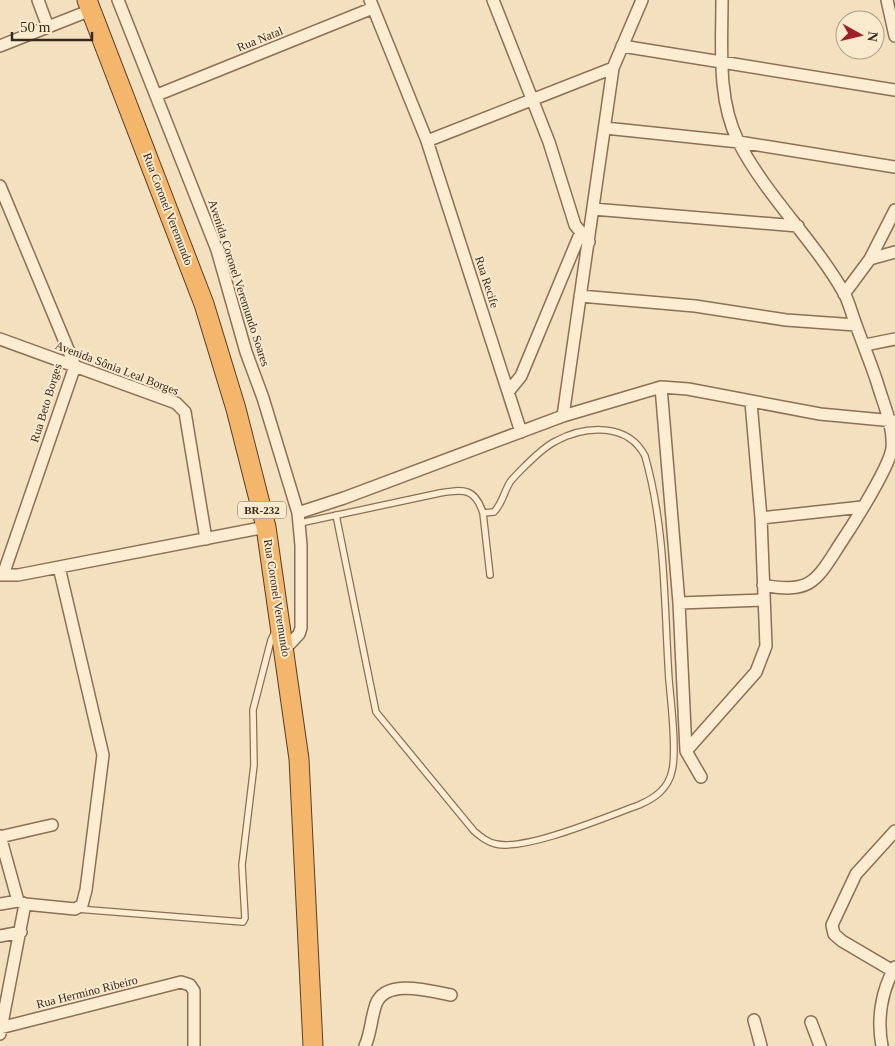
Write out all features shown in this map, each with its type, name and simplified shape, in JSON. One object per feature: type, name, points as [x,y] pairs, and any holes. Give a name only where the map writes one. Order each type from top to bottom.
[{"type":"highway","name":"Rua Coronel Veremundo","points":[[89,5],[204,304],[236,409],[266,527],[285,649],[299,759],[313,1046]]},
{"type":"street","points":[[38,0],[48,27]]},
{"type":"street","name":"Avenida Coronel Veremundo Soares","points":[[118,0],[217,250],[246,352],[263,398],[299,518],[301,628],[299,634],[285,649]]},
{"type":"street","points":[[493,0],[531,100],[550,142],[568,207],[585,238],[580,296],[563,416]]},
{"type":"street","points":[[508,392],[521,376],[585,238],[593,208],[613,68],[642,0]]},
{"type":"street","points":[[722,0],[724,97],[739,142],[763,181],[798,226],[844,294],[865,345],[892,421],[892,458],[825,567],[811,583],[802,588],[787,590],[763,585]]},
{"type":"street","points":[[887,0],[895,36]]},
{"type":"street","name":"Rua Natal","points":[[157,95],[372,4]]},
{"type":"street","name":"Rua Recife","points":[[372,4],[427,141],[521,432]]},
{"type":"street","points":[[0,46],[48,27],[89,5]]},
{"type":"street","points":[[622,46],[895,90]]},
{"type":"street","points":[[427,141],[613,68]]},
{"type":"street","points":[[605,128],[739,142],[895,167]]},
{"type":"street","name":"Rua Beto Borges","points":[[0,186],[75,366],[2,575]]},
{"type":"street","points":[[593,208],[798,226]]},
{"type":"street","points":[[844,294],[870,259],[895,210]]},
{"type":"street","points":[[870,259],[895,252]]},
{"type":"street","points":[[580,296],[695,306],[786,320],[856,325]]},
{"type":"street","name":"Avenida Sônia Leal Borges","points":[[0,339],[176,403],[185,412],[206,539]]},
{"type":"street","points":[[865,345],[895,339]]},
{"type":"street","points":[[299,518],[344,498],[563,416],[661,387],[688,389],[820,414],[892,421]]},
{"type":"street","points":[[661,387],[679,602],[686,751],[701,777]]},
{"type":"street","points":[[686,751],[756,672],[766,646],[761,518],[751,402]]},
{"type":"street","points":[[761,518],[862,507]]},
{"type":"street","points":[[2,575],[59,567],[266,527]]},
{"type":"street","points":[[0,904],[21,903],[75,909],[82,904],[85,897],[103,755],[59,567]]},
{"type":"street","points":[[679,602],[764,600]]},
{"type":"street","points":[[0,1030],[21,932],[21,903],[0,837],[52,825]]},
{"type":"street","points":[[882,1046],[880,1011],[893,975],[842,941],[834,934],[832,925],[856,874],[895,831]]},
{"type":"street","points":[[0,936],[21,932]]},
{"type":"street","name":"Rua Hermino Ribeiro","points":[[0,1030],[181,982],[190,985],[194,991],[194,1046]]},
{"type":"street","points":[[365,1046],[376,1003],[384,994],[408,987],[451,995]]},
{"type":"street","points":[[754,1020],[761,1046]]},
{"type":"street","points":[[811,1022],[820,1046]]},
{"type":"lane","points":[[336,515],[378,717],[474,831],[485,841],[498,845],[516,846],[639,806],[654,798],[667,786],[673,770],[673,734],[660,525],[645,456],[634,441],[625,434],[613,431],[578,433],[556,441],[524,466],[510,482],[494,512],[483,513]]},
{"type":"lane","points":[[299,518],[336,515],[456,490],[466,491],[475,496],[483,513],[490,575]]},
{"type":"lane","points":[[75,909],[243,922],[245,918],[242,865],[254,765],[253,710],[271,640],[280,621]]}]
